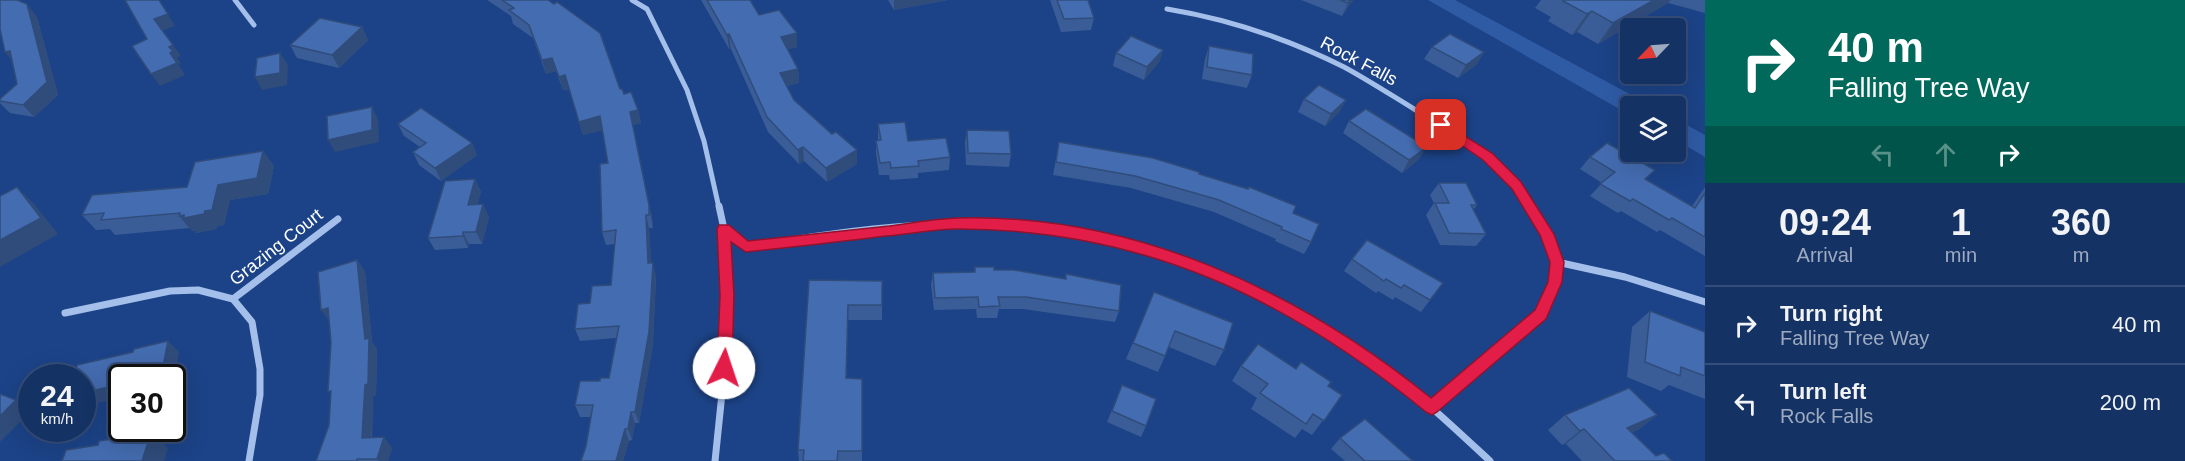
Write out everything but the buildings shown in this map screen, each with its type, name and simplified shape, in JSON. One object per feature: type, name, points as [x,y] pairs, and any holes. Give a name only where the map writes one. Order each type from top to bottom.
[{"type":"street","points":[[235,0],[254,25]]},
{"type":"street","points":[[632,0],[647,9],[687,90],[704,141],[724,229],[727,345],[715,461]]},
{"type":"street","name":"Rock Falls","points":[[1167,9],[1231,21],[1294,45],[1343,67],[1459,136],[1487,156],[1516,185],[1547,234],[1557,262]]},
{"type":"street","name":"Grazing Court","points":[[233,299],[338,219]]},
{"type":"street","points":[[724,229],[746,246],[956,224],[1031,226],[1103,238],[1173,257],[1243,285],[1327,330],[1382,367],[1432,408],[1490,461]]},
{"type":"street","points":[[1432,408],[1541,314],[1555,282],[1557,262],[1625,277],[1705,302]]},
{"type":"street","points":[[65,313],[170,291],[198,290],[233,299],[252,322],[260,369],[260,395],[249,461]]},
{"type":"shaded area","points":[[1428,0],[1455,0],[1633,96],[1620,96],[1620,109]]},
{"type":"shaded area","points":[[1686,125],[1705,135],[1705,157],[1686,146]]},
{"type":"route","points":[[724,368],[727,345],[724,229],[746,246],[956,224],[1031,226],[1103,238],[1138,247],[1173,257],[1243,285],[1327,330],[1382,367],[1432,408],[1541,314],[1555,282],[1557,262],[1547,234],[1528,202],[1505,172],[1487,156],[1441,125]]}]
